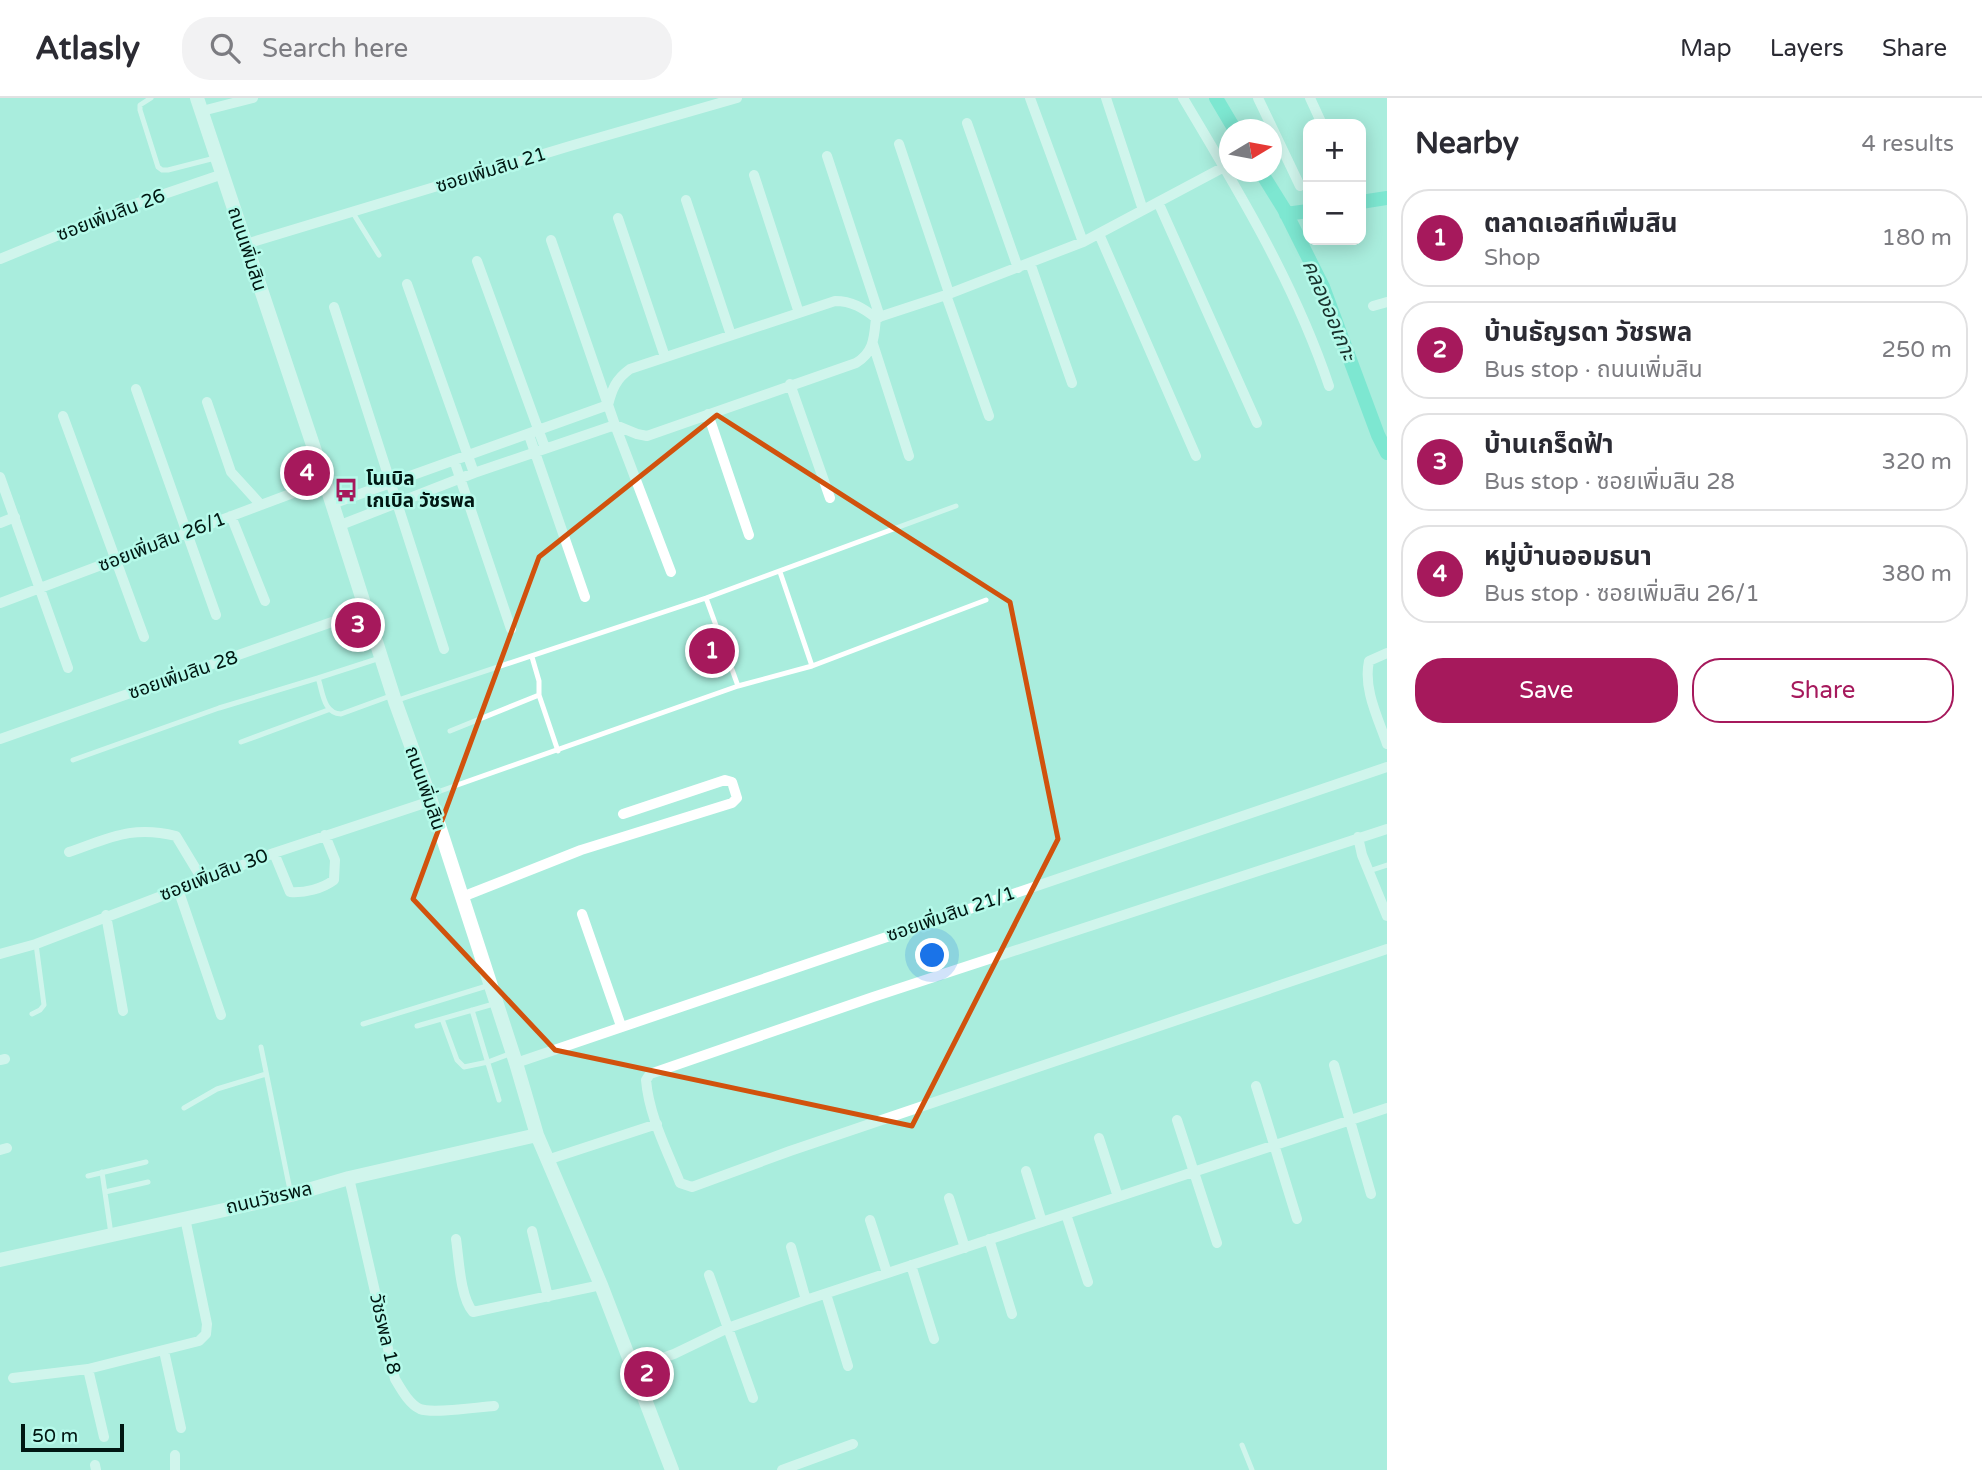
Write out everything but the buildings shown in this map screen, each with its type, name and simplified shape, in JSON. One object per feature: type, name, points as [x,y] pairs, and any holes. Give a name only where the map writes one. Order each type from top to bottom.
[{"type":"street","points":[[200,105],[253,98]]},
{"type":"street","name":"ซอยเพิ่มสิน 21","points":[[246,244],[737,98]]},
{"type":"street","points":[[1030,98],[1083,242]]},
{"type":"street","points":[[1106,98],[1143,210]]},
{"type":"street","points":[[1183,98],[1219,159]]},
{"type":"street","points":[[1258,98],[1300,186]]},
{"type":"street","points":[[1310,98],[1320,119]]},
{"type":"street","name":"ถนนเพิ่มสิน","points":[[200,105],[325,481],[380,658],[430,798],[537,1135],[601,1285],[672,1470]]},
{"type":"street","points":[[967,123],[1017,268]]},
{"type":"street","points":[[900,144],[989,416]]},
{"type":"street","points":[[338,526],[460,478],[615,425],[647,436],[856,363],[865,357],[873,344],[878,318],[827,156]]},
{"type":"street","points":[[878,318],[1083,242],[1219,170]]},
{"type":"street","name":"ซอยเพิ่มสิน 26","points":[[0,259],[132,205],[223,174]]},
{"type":"street","points":[[754,175],[799,313]]},
{"type":"street","points":[[1232,182],[1305,323],[1329,387]]},
{"type":"street","points":[[687,200],[732,335]]},
{"type":"street","points":[[1158,202],[1257,423]]},
{"type":"street","points":[[618,218],[665,357]]},
{"type":"street","points":[[1099,234],[1196,456]]},
{"type":"street","points":[[551,240],[615,425],[671,572]]},
{"type":"street","points":[[477,261],[540,450],[585,597]]},
{"type":"street","points":[[1030,263],[1072,383]]},
{"type":"street","points":[[407,284],[474,473]]},
{"type":"street","points":[[608,405],[613,386],[619,377],[630,369],[835,301],[847,301],[878,318]]},
{"type":"street","points":[[1373,306],[1387,302]]},
{"type":"street","points":[[334,307],[444,649]]},
{"type":"street","points":[[873,344],[909,456]]},
{"type":"street","points":[[790,384],[830,498]]},
{"type":"street","points":[[136,388],[216,615]]},
{"type":"street","points":[[207,402],[231,472],[261,505]]},
{"type":"street","points":[[332,504],[608,405]]},
{"type":"street","points":[[708,414],[749,535]]},
{"type":"street","points":[[63,415],[144,636]]},
{"type":"street","points":[[454,460],[512,629]]},
{"type":"street","points":[[0,477],[68,668]]},
{"type":"street","name":"ซอยเพิ่มสิน 26/1","points":[[0,603],[325,481]]},
{"type":"street","points":[[231,516],[265,601]]},
{"type":"street","points":[[0,523],[15,517]]},
{"type":"street","name":"ซอยเพิ่มสิน 28","points":[[0,739],[366,610]]},
{"type":"street","points":[[1387,653],[1369,661],[1367,681],[1387,744]]},
{"type":"street","name":"ซอยเพิ่มสิน 21/1","points":[[514,1058],[621,1026],[1387,767]]},
{"type":"street","points":[[461,897],[581,849],[732,803],[737,798],[732,782],[725,780],[623,814]]},
{"type":"street","name":"ซอยเพิ่มสิน 30","points":[[0,954],[36,944],[202,879],[430,798]]},
{"type":"street","points":[[1387,829],[873,997],[650,1074],[646,1080],[647,1090],[680,1183],[692,1187],[790,1151],[1387,949]]},
{"type":"street","points":[[69,852],[129,832],[154,831],[176,836],[202,879]]},
{"type":"street","points":[[274,853],[290,892],[306,891],[329,884],[334,880],[335,860],[326,835]]},
{"type":"street","points":[[1358,837],[1387,916]]},
{"type":"street","points":[[178,889],[221,1015]]},
{"type":"street","points":[[582,914],[621,1026]]},
{"type":"street","points":[[106,915],[123,1011]]},
{"type":"street","points":[[1334,1065],[1371,1194]]},
{"type":"street","points":[[1256,1086],[1297,1219]]},
{"type":"street","points":[[633,1368],[674,1354],[728,1328],[806,1300],[1387,1108]]},
{"type":"street","points":[[1177,1120],[1217,1243]]},
{"type":"street","points":[[547,1160],[657,1124]]},
{"type":"street","name":"ถนนวัชรพล","points":[[0,1260],[291,1195],[349,1178],[537,1135]]},
{"type":"street","points":[[1099,1138],[1118,1197]]},
{"type":"street","points":[[1026,1171],[1042,1222]]},
{"type":"street","name":"วัชรพล 18","points":[[349,1178],[392,1368],[400,1389],[411,1402],[421,1409],[431,1411],[494,1406]]},
{"type":"street","points":[[949,1198],[965,1248]]},
{"type":"street","points":[[1066,1214],[1088,1282]]},
{"type":"street","points":[[13,1378],[88,1369],[199,1341],[206,1334],[207,1324],[185,1218]]},
{"type":"street","points":[[870,1220],[887,1273]]},
{"type":"street","points":[[532,1231],[548,1297]]},
{"type":"street","points":[[456,1239],[464,1291],[468,1306],[473,1312],[601,1285]]},
{"type":"street","points":[[989,1240],[1012,1314]]},
{"type":"street","points":[[791,1247],[806,1300]]},
{"type":"street","points":[[911,1265],[934,1339]]},
{"type":"street","points":[[709,1275],[753,1398]]},
{"type":"street","points":[[826,1294],[848,1366]]},
{"type":"street","points":[[164,1351],[181,1429]]},
{"type":"street","points":[[88,1369],[104,1437]]},
{"type":"street","points":[[782,1470],[853,1444]]},
{"type":"street","points":[[175,1455],[175,1470]]},
{"type":"lane","points":[[151,98],[141,105],[140,110],[162,170],[217,157]]},
{"type":"lane","points":[[352,212],[379,255]]},
{"type":"lane","points":[[318,678],[328,710],[333,714],[341,714],[532,657],[780,572],[956,506]]},
{"type":"lane","points":[[780,572],[812,666]]},
{"type":"lane","points":[[706,598],[738,686]]},
{"type":"lane","points":[[430,798],[738,686],[812,666],[986,600]]},
{"type":"lane","points":[[532,657],[539,681],[539,695],[558,751]]},
{"type":"lane","points":[[73,760],[219,708],[380,658]]},
{"type":"lane","points":[[450,730],[539,695]]},
{"type":"lane","points":[[241,742],[328,710]]},
{"type":"lane","points":[[1369,870],[1387,865]]},
{"type":"lane","points":[[32,1014],[44,1005],[36,944]]},
{"type":"lane","points":[[363,1024],[490,985]]},
{"type":"lane","points":[[417,1026],[496,1003]]},
{"type":"lane","points":[[472,1010],[499,1100]]},
{"type":"lane","points":[[442,1019],[460,1065],[468,1067],[514,1058]]},
{"type":"lane","points":[[261,1047],[291,1195]]},
{"type":"lane","points":[[184,1108],[216,1089],[266,1074]]},
{"type":"lane","points":[[88,1176],[146,1162]]},
{"type":"lane","points":[[102,1172],[111,1234]]},
{"type":"lane","points":[[105,1192],[148,1182]]},
{"type":"lane","points":[[1242,1445],[1252,1470]]},
{"type":"highlighted area","points":[[717,415],[1010,602],[1058,839],[912,1126],[555,1050],[413,899],[539,557]]},
{"type":"waterway","name":"คลองออเกาะ","points":[[1216,98],[1228,119]]},
{"type":"waterway","name":"คลองออเกาะ","points":[[1267,182],[1284,209],[1323,287],[1387,453]]},
{"type":"waterway","points":[[1366,201],[1387,198]]},
{"type":"waterway","points":[[1286,214],[1303,212]]},
{"type":"place","name":"หมู่บ้านออมธนา","points":[[307,473]]},
{"type":"place","name":"โนเบิล เกเบิล วัชรพล","points":[[346,490]]},
{"type":"place","name":"บ้านเกร็ดฟ้า","points":[[358,625]]},
{"type":"place","name":"ตลาดเอสทีเพิ่มสิน","points":[[712,651]]},
{"type":"place","name":"บ้านธัญรดา วัชรพล","points":[[647,1374]]}]
